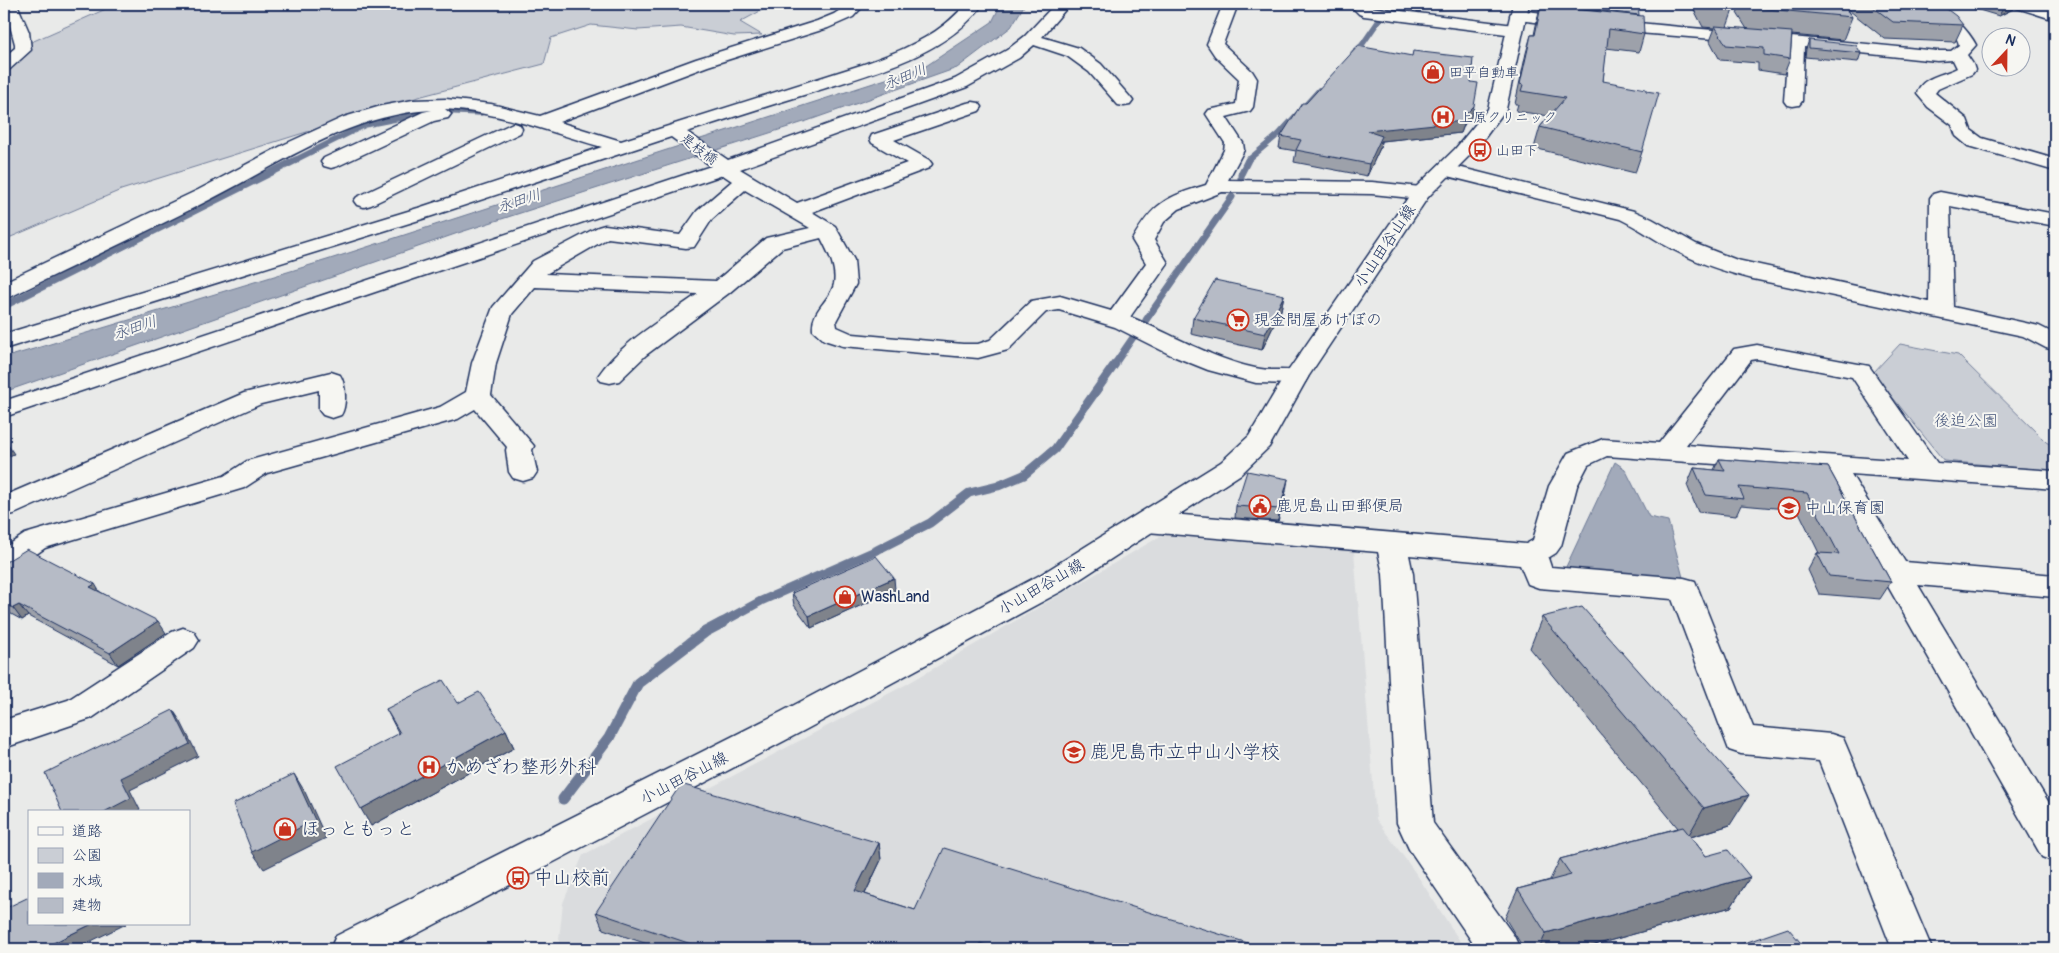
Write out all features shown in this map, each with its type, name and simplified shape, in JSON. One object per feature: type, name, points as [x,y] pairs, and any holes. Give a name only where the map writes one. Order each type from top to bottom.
[{"type":"street","points":[[4,65],[23,50],[20,28],[8,4]]},
{"type":"street","points":[[541,122],[609,96],[756,45],[815,28],[846,14],[855,8],[856,4]]},
{"type":"street","points":[[4,342],[425,212],[901,56],[944,33],[975,4]]},
{"type":"street","points":[[4,409],[724,168],[961,83],[1013,54],[1031,39],[1063,4]]},
{"type":"street","points":[[1116,320],[1157,263],[1155,256],[1146,248],[1143,240],[1150,226],[1163,210],[1172,203],[1214,189],[1234,150],[1234,143],[1215,114],[1244,107],[1248,79],[1215,44],[1230,4]]},
{"type":"street","points":[[1357,4],[1364,11],[1517,16],[1796,41],[1937,56],[1958,55],[1968,46],[1966,40],[1923,4]]},
{"type":"street","points":[[2019,4],[2052,12]]},
{"type":"street","name":"小山田谷山線","points":[[358,948],[793,721],[1051,583],[1231,468],[1260,441],[1296,377],[1422,193],[1446,170],[1490,120],[1497,109],[1517,16]]},
{"type":"street","points":[[1732,20],[1740,36]]},
{"type":"street","points":[[1031,39],[1073,52],[1095,68],[1124,101]]},
{"type":"street","points":[[1793,101],[1796,41]]},
{"type":"street","points":[[1958,55],[1965,64],[1966,70],[1957,76],[1936,82],[1927,88],[1926,94],[1934,103],[1960,123],[1962,132],[1975,142],[2055,165]]},
{"type":"street","points":[[4,291],[206,193],[313,136],[355,119],[410,106],[466,104],[541,122],[622,147]]},
{"type":"street","points":[[796,211],[922,164],[879,138],[973,107]]},
{"type":"street","points":[[331,162],[429,116],[442,114],[558,141],[568,142],[585,137]]},
{"type":"street","points":[[364,201],[513,129]]},
{"type":"street","name":"是枝橋","points":[[673,130],[744,181],[828,230]]},
{"type":"street","points":[[1446,170],[1627,215],[1645,223],[1688,249],[1753,272],[1941,310],[2049,338]]},
{"type":"street","points":[[4,562],[35,541],[234,482],[257,467],[449,413],[478,396],[484,363],[501,312],[541,266],[605,231],[686,242],[704,215],[744,181]]},
{"type":"street","points":[[1215,186],[1380,189],[1422,193]]},
{"type":"street","points":[[1941,310],[1940,198],[2055,220]]},
{"type":"street","points":[[610,376],[637,350],[721,288],[774,243],[828,230],[843,260],[845,284],[824,321],[826,330],[832,335],[852,340],[978,351],[999,345],[1039,306],[1060,303],[1116,320],[1217,365],[1256,376],[1296,377]]},
{"type":"street","points":[[529,280],[721,288]]},
{"type":"street","points":[[1666,451],[1743,354],[1757,352],[1860,371],[1929,471]]},
{"type":"street","points":[[4,507],[252,398],[331,380],[332,410]]},
{"type":"street","points":[[478,396],[521,446],[519,450],[523,472]]},
{"type":"street","points":[[1147,522],[1520,555],[1532,554],[1546,546],[1563,486],[1578,459],[1602,447],[2055,480]]},
{"type":"street","points":[[1832,464],[2055,846]]},
{"type":"street","points":[[1391,543],[1398,574],[1415,822],[1422,838],[1500,949]]},
{"type":"street","points":[[1532,554],[1539,578],[1684,589],[1741,740],[1831,748],[1912,949]]},
{"type":"street","points":[[1894,572],[2055,586]]},
{"type":"street","points":[[4,734],[80,709],[183,640]]},
{"type":"shaded area","name":"鹿児島市立中山小学校","points":[[1166,533],[1354,551],[1376,819],[1417,875],[1465,949],[558,949],[563,903],[583,855],[907,684]]},
{"type":"green space","points":[[117,4],[764,4],[764,9],[740,22],[762,35],[734,36],[681,27],[638,30],[591,25],[551,38],[544,64],[422,96],[121,190],[4,240],[4,62],[27,44]]},
{"type":"green space","name":"後迫公園","points":[[1900,344],[1958,355],[2046,442],[2055,447],[2055,471],[1944,461],[1873,373]]},
{"type":"water","name":"永田川","points":[[1001,4],[1025,4],[1011,27],[957,68],[807,121],[458,233],[4,392],[4,358],[327,260],[926,66],[992,22]]},
{"type":"water","points":[[1615,462],[1625,469],[1649,517],[1668,521],[1684,581],[1564,571]]},
{"type":"building","points":[[1540,4],[1638,4],[1639,15]]},
{"type":"building","points":[[1733,4],[1734,7],[1710,5]]},
{"type":"building","points":[[1753,4],[1842,4],[1852,17],[1756,8]]},
{"type":"building","points":[[1869,4],[1940,4],[1956,16],[1963,25],[1893,22]]},
{"type":"building","points":[[1541,6],[1643,16],[1644,34],[1609,29],[1603,81],[1659,93],[1642,152],[1540,127],[1565,98],[1521,91],[1523,85],[1520,84],[1531,35],[1535,35]]},
{"type":"building","points":[[1715,26],[1792,32],[1790,59],[1764,55],[1764,48],[1726,45]]},
{"type":"building","points":[[1809,40],[1856,45],[1861,53],[1809,48]]},
{"type":"building","points":[[1358,46],[1412,56],[1413,51],[1473,58],[1471,82],[1478,83],[1474,106],[1466,114],[1464,121],[1367,131],[1382,136],[1369,164],[1296,150],[1301,140],[1281,136],[1302,103],[1306,103]]},
{"type":"building","points":[[1215,280],[1284,295],[1265,334],[1193,318]]},
{"type":"building","points":[[1719,459],[1828,467],[1891,582],[1829,576],[1817,553],[1839,554],[1807,493],[1739,487],[1744,499],[1706,495],[1694,468],[1725,471]]},
{"type":"building","points":[[1247,471],[1288,479],[1280,509],[1236,506]]},
{"type":"building","points":[[27,549],[95,584],[90,587],[158,621],[110,653],[19,605],[13,608],[4,603],[4,563]]},
{"type":"building","points":[[876,556],[894,578],[809,616],[792,593]]},
{"type":"building","points":[[1582,607],[1749,795],[1704,808],[1542,617]]},
{"type":"building","name":"かめざわ整形外科","points":[[443,680],[458,703],[479,692],[506,730],[361,809],[337,766],[400,733],[386,709]]},
{"type":"building","points":[[173,710],[190,744],[121,778],[131,798],[108,810],[61,810],[45,773]]},
{"type":"building","points":[[294,774],[315,820],[252,852],[233,804]]},
{"type":"building","points":[[681,784],[879,843],[855,891],[915,910],[944,848],[1267,949],[999,949],[980,943],[977,949],[706,949],[596,912]]},
{"type":"building","points":[[1683,827],[1706,856],[1728,850],[1750,877],[1546,933],[1518,889],[1571,875],[1560,859]]},
{"type":"building","points":[[28,897],[28,926],[88,926],[41,949],[6,949],[4,909]]},
{"type":"building","points":[[1788,928],[1806,949],[1727,949]]},
{"type":"waterway","points":[[1375,4],[1382,9]]},
{"type":"waterway","points":[[1353,53],[1362,45],[1382,16]]},
{"type":"waterway","points":[[1248,160],[1279,134],[1319,90]]},
{"type":"waterway","points":[[293,161],[365,125],[437,111],[481,113]]},
{"type":"waterway","points":[[4,306],[296,160]]},
{"type":"waterway","points":[[1241,184],[1241,174],[1248,160]]},
{"type":"waterway","points":[[1146,320],[1232,197]]},
{"type":"waterway","points":[[1114,365],[1134,336]]},
{"type":"waterway","points":[[719,624],[761,601],[877,550],[930,523],[969,493],[998,486],[1024,475],[1055,449],[1115,364]]},
{"type":"waterway","points":[[563,799],[609,738],[638,683],[705,632],[722,623]]},
{"type":"place","name":"田平自動車","points":[[1433,72]]},
{"type":"place","name":"上原クリニック","points":[[1443,117]]},
{"type":"place","name":"山田下","points":[[1480,150]]},
{"type":"place","name":"現金問屋あけぼの","points":[[1238,320]]},
{"type":"place","name":"鹿児島山田郵便局","points":[[1260,506]]},
{"type":"place","name":"中山保育園","points":[[1789,508]]},
{"type":"place","name":"WashLand","points":[[845,597]]},
{"type":"place","name":"鹿児島市立中山小学校","points":[[1074,752]]},
{"type":"place","name":"かめざわ整形外科","points":[[429,767]]},
{"type":"place","name":"ほっともっと","points":[[285,829]]},
{"type":"place","name":"中山校前","points":[[518,878]]}]
